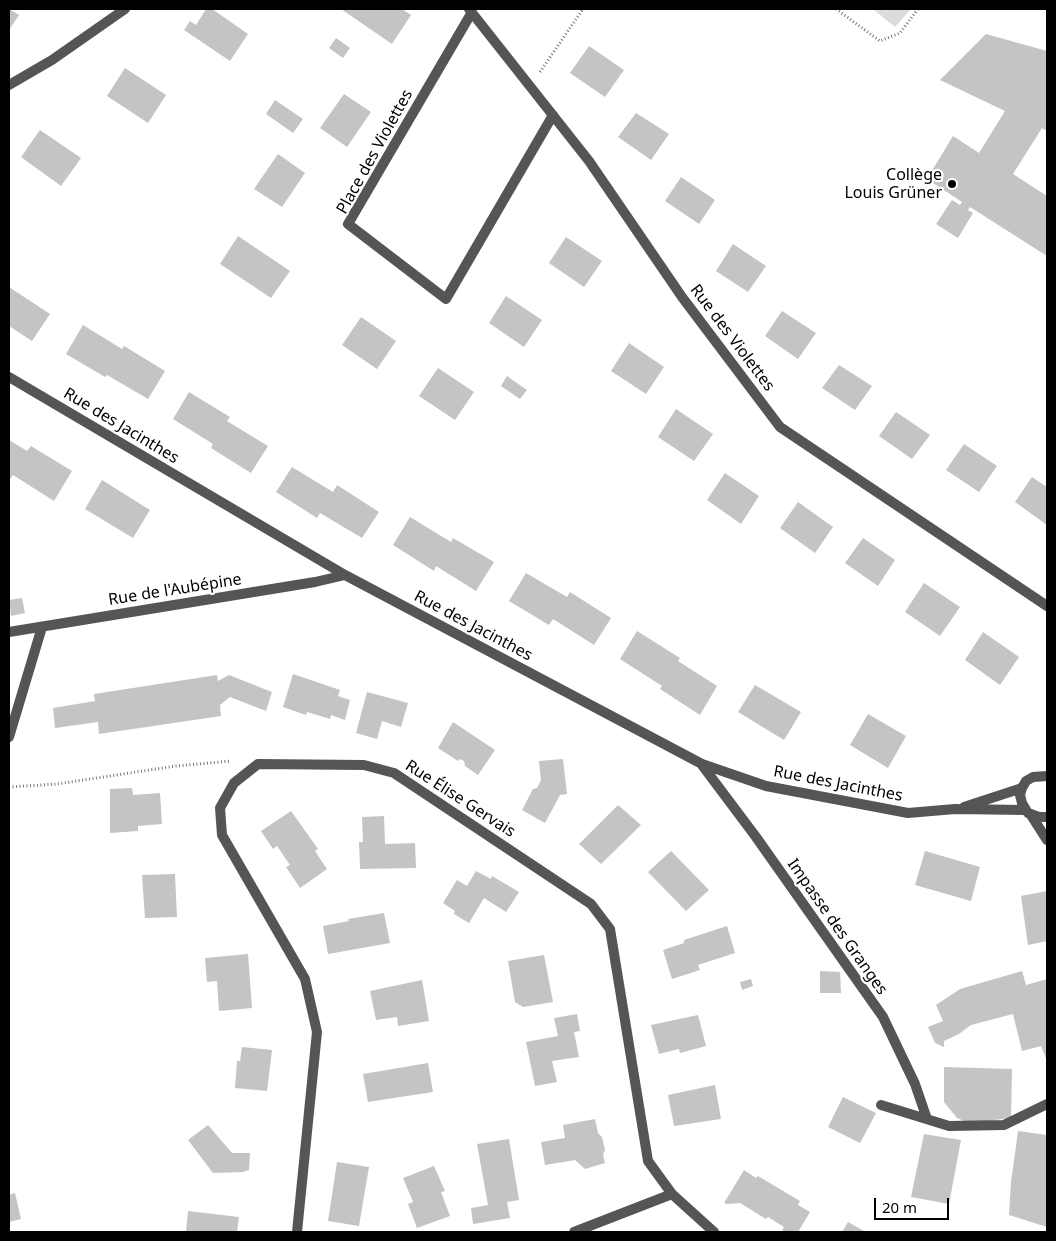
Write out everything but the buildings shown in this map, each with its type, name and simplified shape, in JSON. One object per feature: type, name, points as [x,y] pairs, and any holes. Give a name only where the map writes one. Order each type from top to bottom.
[{"type":"street","points":[[9,86],[52,60],[125,9]]},
{"type":"street","name":"Rue des Violettes","points":[[470,11],[589,161],[682,297],[780,427],[1047,606]]},
{"type":"street","name":"Place des Violettes","points":[[470,11],[348,224],[446,299],[553,115]]},
{"type":"street","name":"Rue des Jacinthes","points":[[9,377],[345,575],[702,764],[766,786],[908,813],[955,810],[1028,812],[1039,818],[1047,817]]},
{"type":"street","name":"Rue de l'Aubépine","points":[[9,632],[315,582],[345,575]]},
{"type":"street","points":[[9,737],[42,626]]},
{"type":"street","points":[[258,764],[234,783],[220,808],[222,835],[305,979],[317,1032],[297,1232]]},
{"type":"street","name":"Rue Élise Gervais","points":[[258,764],[364,765],[394,773],[591,904],[610,929],[648,1161],[672,1194],[714,1232]]},
{"type":"street","name":"Impasse des Granges","points":[[702,764],[883,1017],[915,1084],[927,1119]]},
{"type":"street","name":"Rue des Jacinthes","points":[[955,810],[1022,788],[1026,781],[1045,773]]},
{"type":"street","points":[[1022,788],[1020,797],[1047,840]]},
{"type":"street","points":[[881,1105],[949,1126],[1004,1125],[1047,1104]]},
{"type":"street","points":[[574,1232],[672,1194]]},
{"type":"path","points":[[530,86],[583,9]]},
{"type":"path","points":[[836,9],[880,41],[900,33],[918,9]]},
{"type":"path","points":[[9,787],[57,784],[176,766],[232,761],[258,764]]},
{"type":"shaded area","points":[[873,9],[911,9],[895,27]]},
{"type":"place","name":"Collège Louis Grüner","points":[[952,184]]}]
